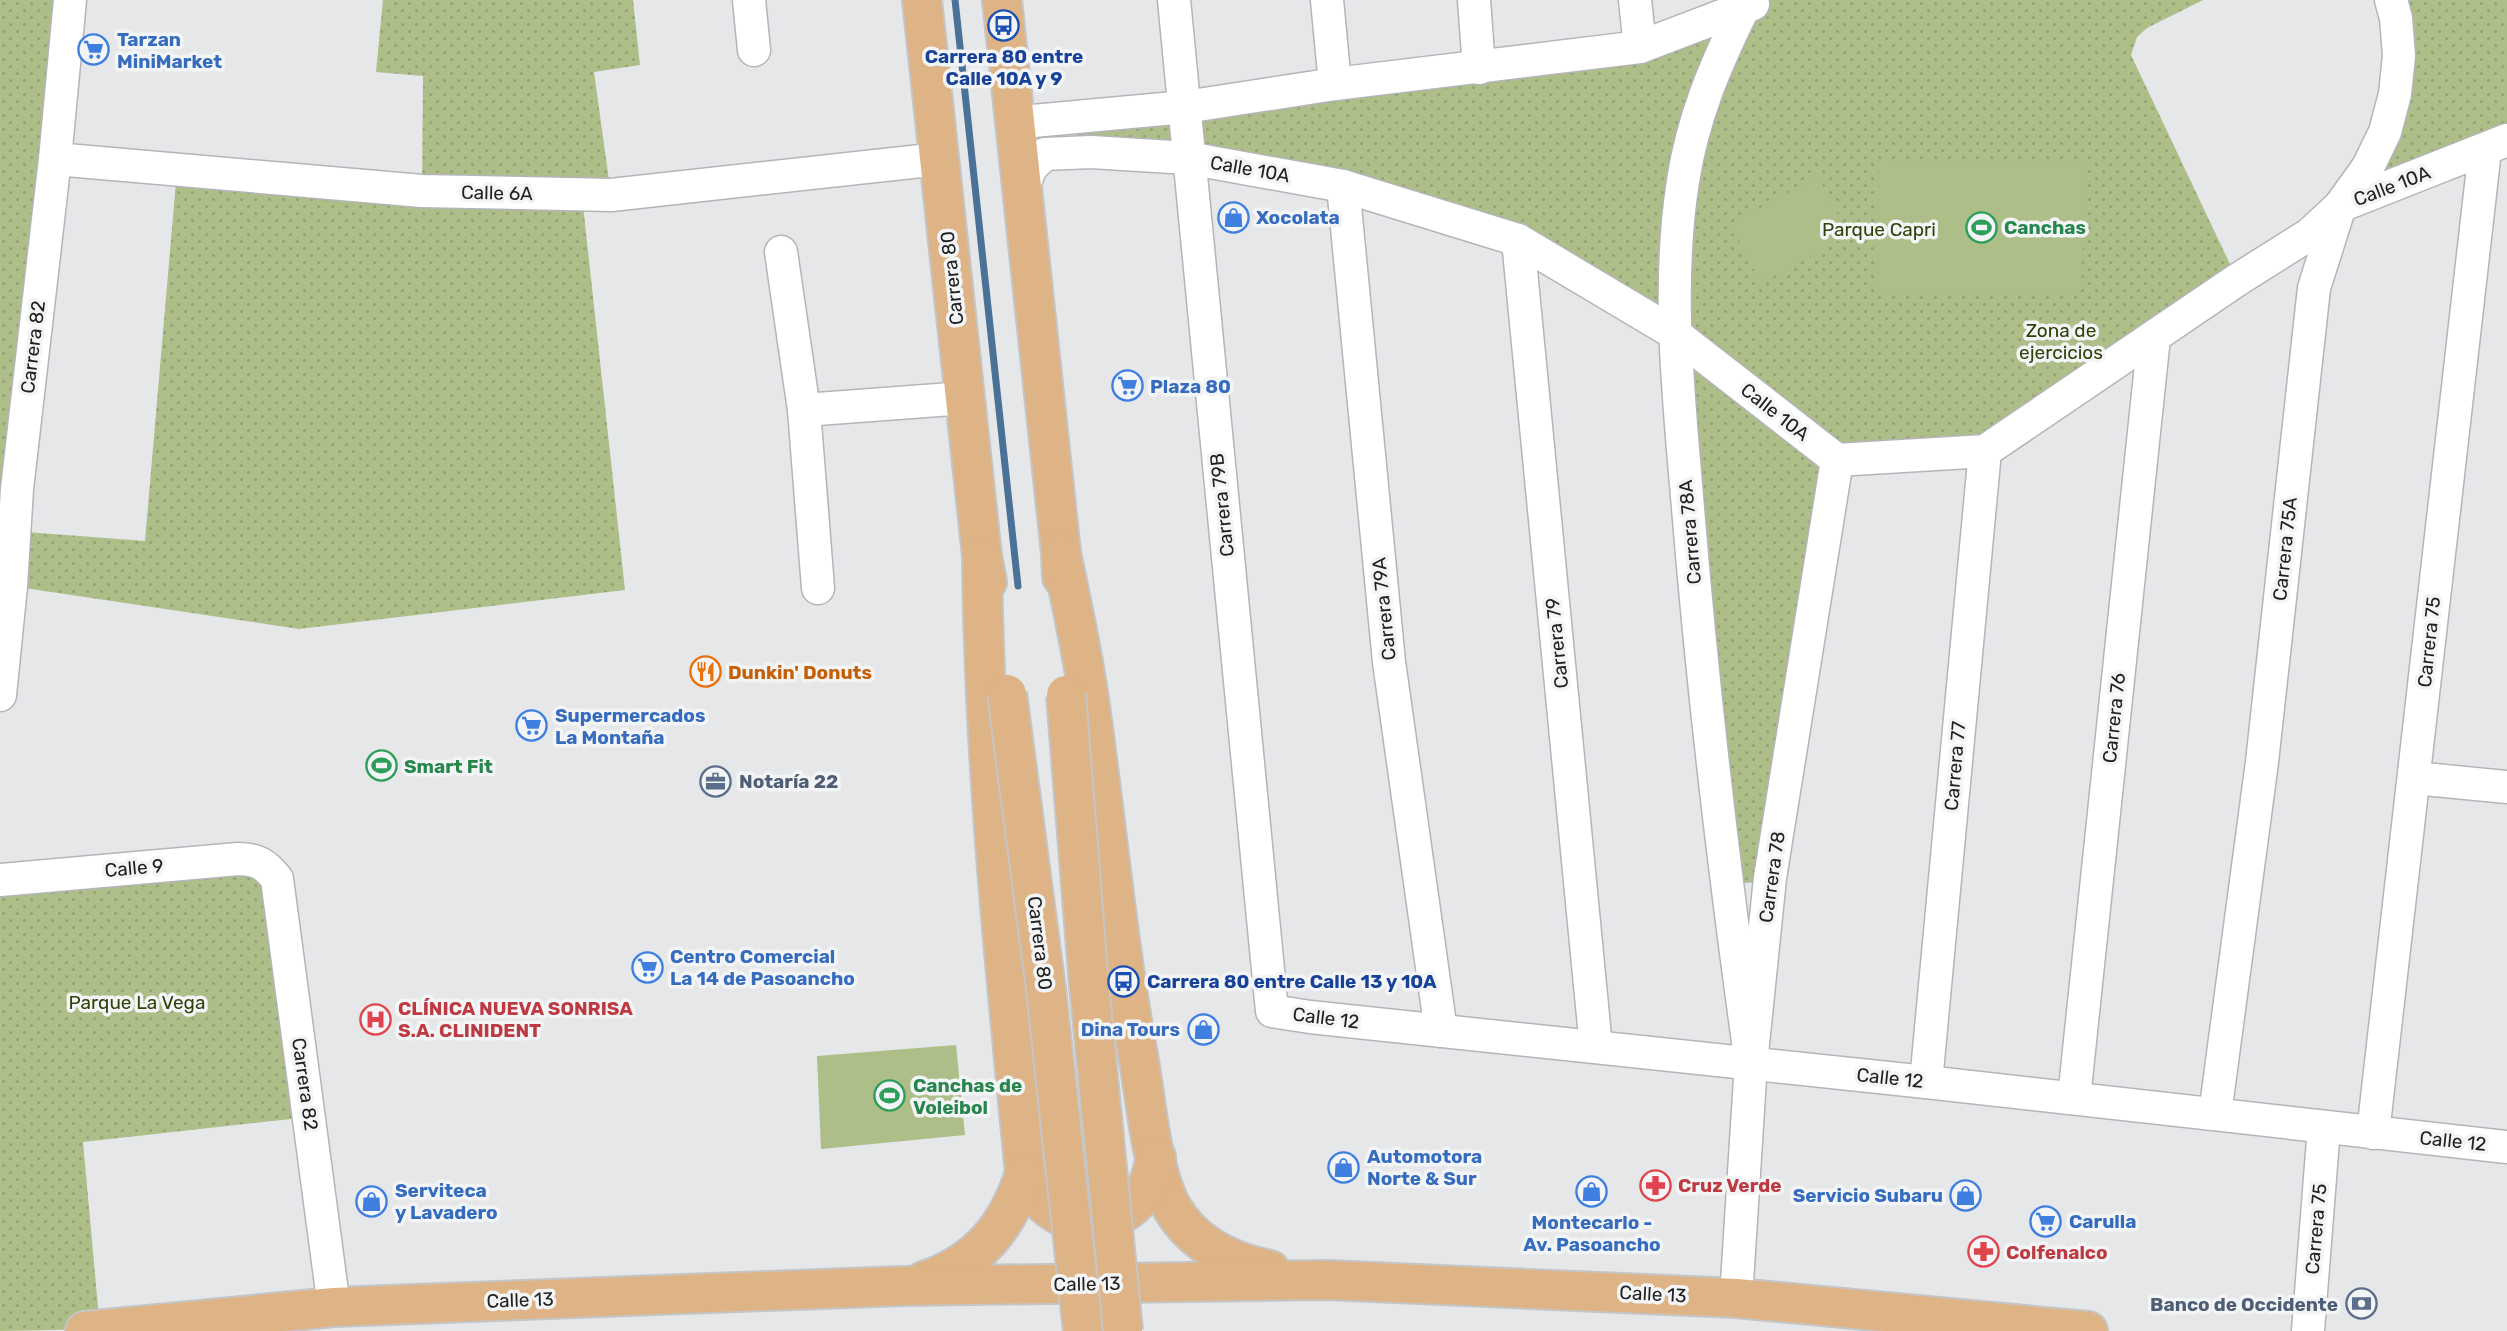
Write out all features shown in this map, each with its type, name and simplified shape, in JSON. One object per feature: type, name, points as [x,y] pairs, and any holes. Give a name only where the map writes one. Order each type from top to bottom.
[{"type":"main road","name":"Carrera 80","points":[[922,0],[982,556],[1007,694],[1046,989],[1083,1331]]},
{"type":"main road","points":[[1002,0],[1061,553],[1066,695],[1089,985],[1122,1331]]},
{"type":"main road","points":[[1061,553],[1089,696],[1124,981],[1159,1174],[1171,1206],[1193,1233],[1220,1255],[1250,1265],[1327,1280]]},
{"type":"main road","name":"Carrera 80","points":[[982,556],[983,633],[999,918],[1026,1173]]},
{"type":"main road","points":[[1026,1173],[1034,1192],[1048,1208],[1066,1219],[1087,1223],[1108,1220],[1126,1211],[1142,1197],[1151,1178],[1156,1157]]},
{"type":"main road","points":[[902,1286],[927,1281],[951,1271],[973,1256],[991,1239],[1006,1219],[1018,1197],[1026,1173]]},
{"type":"main road","name":"Calle 13","points":[[85,1331],[334,1307],[902,1286],[1327,1280],[1736,1298],[2088,1331]]},
{"type":"street","name":"Carrera 82","points":[[0,695],[11,586],[8,488],[55,159],[70,0]]},
{"type":"street","points":[[749,0],[754,50]]},
{"type":"street","name":"Carrera 79B","points":[[1174,0],[1272,1011]]},
{"type":"street","points":[[1327,0],[1335,84]]},
{"type":"street","points":[[1474,0],[1479,68]]},
{"type":"street","points":[[1635,0],[1640,47]]},
{"type":"street","name":"Carrera 75A","points":[[2215,1114],[2262,762],[2314,288],[2340,206],[2368,167],[2385,132],[2395,94],[2399,56],[2396,18],[2391,0]]},
{"type":"street","points":[[1015,118],[1022,122],[1185,107],[1335,84],[1640,47],[1752,4]]},
{"type":"street","name":"Carrera 78A","points":[[1751,1063],[1725,875],[1700,647],[1674,333],[1676,244],[1683,181],[1696,116],[1721,53],[1752,4]]},
{"type":"street","name":"Calle 10A","points":[[1985,451],[2237,279],[2310,234],[2340,206],[2496,145]]},
{"type":"street","name":"Carrera 75","points":[[2373,1133],[2414,778],[2496,145]]},
{"type":"street","name":"Calle 10A","points":[[1022,190],[1031,167],[1045,154],[1091,152],[1188,158],[1343,186],[1518,240],[1674,333],[1837,460]]},
{"type":"street","name":"Calle 6A","points":[[55,159],[422,191],[611,195],[939,159]]},
{"type":"street","name":"Carrera 79A","points":[[1343,186],[1389,662],[1441,1031]]},
{"type":"street","name":"Carrera 79","points":[[1518,240],[1596,1047]]},
{"type":"street","points":[[781,252],[804,410],[818,588]]},
{"type":"street","name":"Carrera 76","points":[[2074,1098],[2154,337]]},
{"type":"street","points":[[804,410],[965,398]]},
{"type":"street","points":[[1837,460],[1985,451]]},
{"type":"street","name":"Carrera 77","points":[[1926,1082],[1985,451]]},
{"type":"street","name":"Carrera 78","points":[[1736,1298],[1751,1063],[1770,878],[1837,460]]},
{"type":"street","points":[[2414,778],[2507,788]]},
{"type":"street","name":"Calle 9","points":[[0,880],[238,859],[253,859],[266,866]]},
{"type":"street","name":"Carrera 82","points":[[266,866],[277,878],[334,1307]]},
{"type":"street","name":"Calle 12","points":[[1272,1011],[2507,1147]]},
{"type":"street","name":"Carrera 75","points":[[2308,1331],[2325,1127]]},
{"type":"green space","points":[[0,0],[70,0],[17,489],[0,487]]},
{"type":"green space","points":[[383,0],[633,0],[640,65],[594,72],[611,195],[582,196],[625,590],[299,629],[11,586],[13,531],[145,541],[177,170],[422,191],[423,76],[376,72]]},
{"type":"green space","name":"Parque Capri","points":[[1761,0],[2203,0],[2147,28],[2137,37],[2131,55],[2237,279],[1985,451],[1837,461],[1761,882],[1742,883],[1674,333],[1518,240],[1078,141],[1077,133],[1080,125],[1479,68]]},
{"type":"green space","points":[[2391,0],[2507,0],[2507,140],[2340,206],[2385,132]]},
{"type":"green space","name":"Canchas","points":[[2086,161],[2081,292],[1877,294],[1879,162]]},
{"type":"green space","points":[[1818,177],[1849,235],[1761,283],[1730,224]]},
{"type":"green space","name":"Parque La Vega","points":[[266,865],[309,1117],[83,1142],[100,1329],[0,1331],[0,880]]},
{"type":"green space","name":"Canchas de Voleibol","points":[[956,1045],[965,1135],[821,1149],[817,1056]]},
{"type":"waterway","points":[[955,0],[1018,586]]},
{"type":"place","name":"Carrera 80 entre Calle 10A y 9","points":[[1004,25]]},
{"type":"place","name":"Tarzan MiniMarket","points":[[94,50]]},
{"type":"place","name":"Xocolata","points":[[1233,217]]},
{"type":"place","name":"Canchas","points":[[1981,227]]},
{"type":"place","name":"Plaza 80","points":[[1127,386]]},
{"type":"place","name":"Dunkin' Donuts","points":[[705,672]]},
{"type":"place","name":"Supermercados La Montaña","points":[[532,726]]},
{"type":"place","name":"Smart Fit","points":[[381,766]]},
{"type":"place","name":"Notaría 22","points":[[716,781]]},
{"type":"place","name":"Centro Comercial La 14 de Pasoancho","points":[[647,967]]},
{"type":"place","name":"Carrera 80 entre Calle 13 y 10A","points":[[1124,981]]},
{"type":"place","name":"CLÍNICA NUEVA SONRISA S.A. CLINIDENT","points":[[375,1019]]},
{"type":"place","name":"Dina Tours","points":[[1203,1029]]},
{"type":"place","name":"Canchas de Voleibol","points":[[890,1096]]},
{"type":"place","name":"Automotora Norte & Sur","points":[[1344,1167]]},
{"type":"place","name":"Cruz Verde","points":[[1655,1185]]},
{"type":"place","name":"Montecarlo - Av. Pasoancho","points":[[1592,1191]]},
{"type":"place","name":"Servicio Subaru","points":[[1966,1195]]},
{"type":"place","name":"Serviteca y Lavadero","points":[[372,1201]]},
{"type":"place","name":"Carulla","points":[[2046,1221]]},
{"type":"place","name":"Colfenalco","points":[[1983,1252]]},
{"type":"place","name":"Banco de Occidente","points":[[2361,1304]]},
{"type":"park label","name":"Zona de ejercicios","points":[[2061,341]]}]
